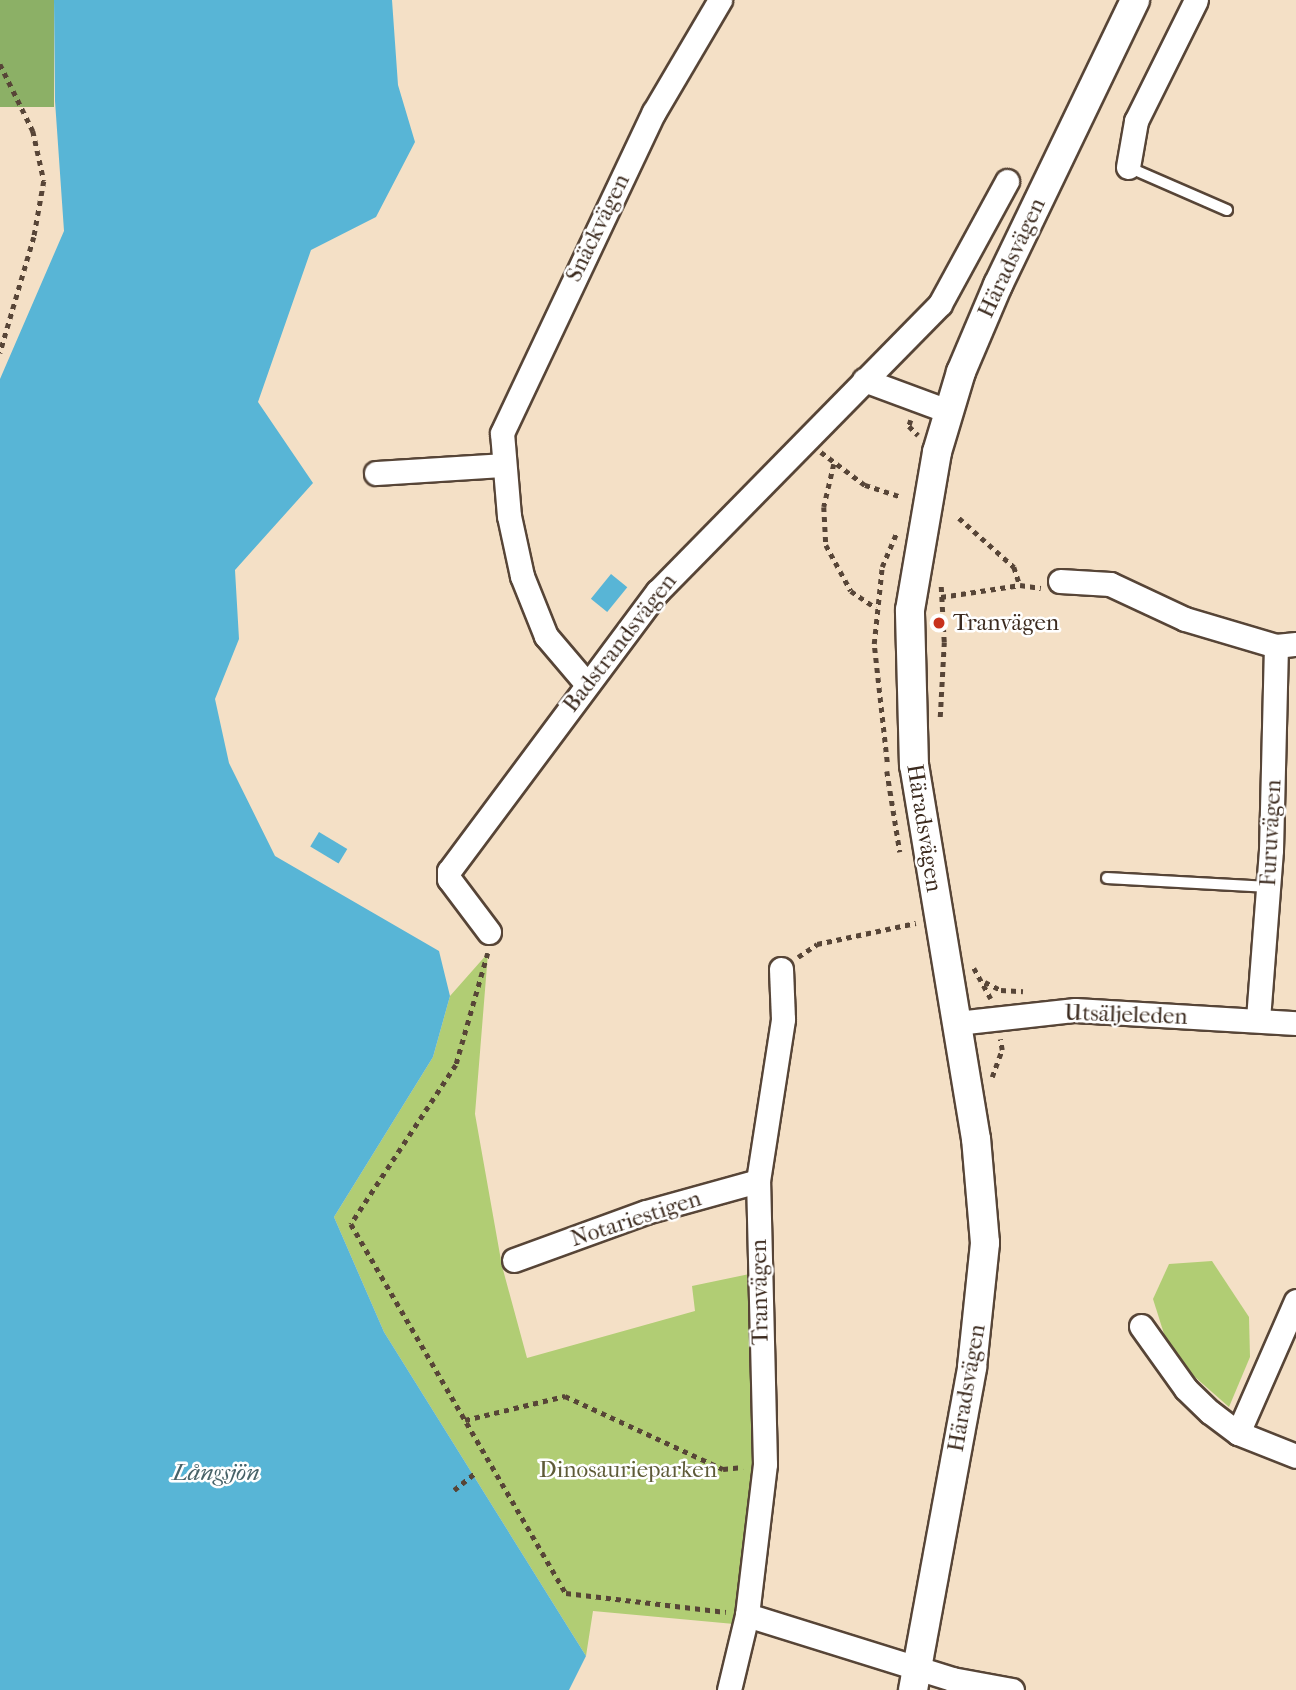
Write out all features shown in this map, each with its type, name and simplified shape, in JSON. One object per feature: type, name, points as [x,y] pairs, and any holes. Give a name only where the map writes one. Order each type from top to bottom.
[{"type":"street","name":"Snäckvägen","points":[[586,684],[557,654],[535,612],[522,576],[502,465],[502,433],[511,409],[654,112],[720,0]]},
{"type":"street","name":"Häradsvägen","points":[[914,1677],[972,1367],[984,1274],[982,1187],[914,766],[910,610],[937,452],[948,411],[998,285],[1135,0]]},
{"type":"street","points":[[1128,167],[1136,121],[1195,0]]},
{"type":"street","name":"Badstrandsvägen","points":[[489,932],[449,879],[449,872],[586,684],[658,591],[805,438],[940,304],[1007,181]]},
{"type":"street","points":[[864,380],[948,411]]},
{"type":"street","points":[[376,473],[502,465]]},
{"type":"street","name":"Furuvägen","points":[[1060,581],[1110,584],[1185,620],[1291,644],[1258,1020]]},
{"type":"street","name":"Tranvägen","points":[[729,1690],[747,1615],[765,1464],[758,1181],[783,1019],[780,969]]},
{"type":"street","name":"Utsäljeleden","points":[[957,1023],[1075,1010],[1296,1023]]},
{"type":"street","name":"Notariestigen","points":[[514,1260],[646,1212],[758,1181]]},
{"type":"street","points":[[1238,1433],[1296,1301]]},
{"type":"street","points":[[1141,1326],[1186,1389],[1238,1433],[1296,1456]]},
{"type":"street","points":[[747,1615],[914,1677],[1012,1690]]},
{"type":"lane","points":[[1128,167],[1227,210]]},
{"type":"lane","points":[[1107,878],[1269,887]]},
{"type":"path","points":[[0,64],[33,131],[44,181],[34,237],[0,353]]},
{"type":"path","points":[[805,438],[834,464],[865,485],[899,496]]},
{"type":"path","points":[[834,464],[824,507],[826,545],[851,592],[876,608]]},
{"type":"path","points":[[959,518],[1014,568],[1020,585]]},
{"type":"path","points":[[940,576],[940,720]]},
{"type":"path","points":[[941,597],[1020,585],[1056,591],[1060,581]]},
{"type":"path","points":[[780,969],[817,944],[913,923],[915,937]]},
{"type":"path","points":[[489,932],[488,953],[456,1065],[351,1224],[566,1593],[747,1615]]},
{"type":"path","points":[[972,957],[975,970],[990,992],[1002,1050],[992,1073],[991,1089]]},
{"type":"path","points":[[465,1419],[565,1396],[723,1469],[765,1464]]},
{"type":"path","points":[[454,1490],[475,1473]]},
{"type":"green space","points":[[0,0],[54,0],[54,107],[0,107]]},
{"type":"green space","name":"Dinosaurieparken","points":[[488,953],[475,1114],[502,1266],[527,1358],[695,1311],[692,1286],[759,1272],[765,1464],[745,1625],[593,1611],[586,1656],[384,1332],[334,1217],[433,1057],[450,996]]},
{"type":"green space","points":[[1212,1261],[1249,1317],[1250,1357],[1229,1407],[1171,1356],[1153,1299],[1169,1264]]},
{"type":"water","name":"Långsjön","points":[[54,0],[392,0],[398,85],[415,142],[376,217],[311,250],[258,402],[313,483],[235,570],[239,639],[215,699],[229,763],[275,856],[439,951],[450,996],[433,1057],[334,1217],[384,1332],[586,1656],[569,1690],[0,1690],[0,379],[64,231],[55,101]]},
{"type":"water","points":[[611,574],[627,587],[607,612],[591,599]]},
{"type":"water","points":[[319,832],[347,849],[339,864],[310,847]]},
{"type":"place","name":"Tranvägen","points":[[939,623]]}]
